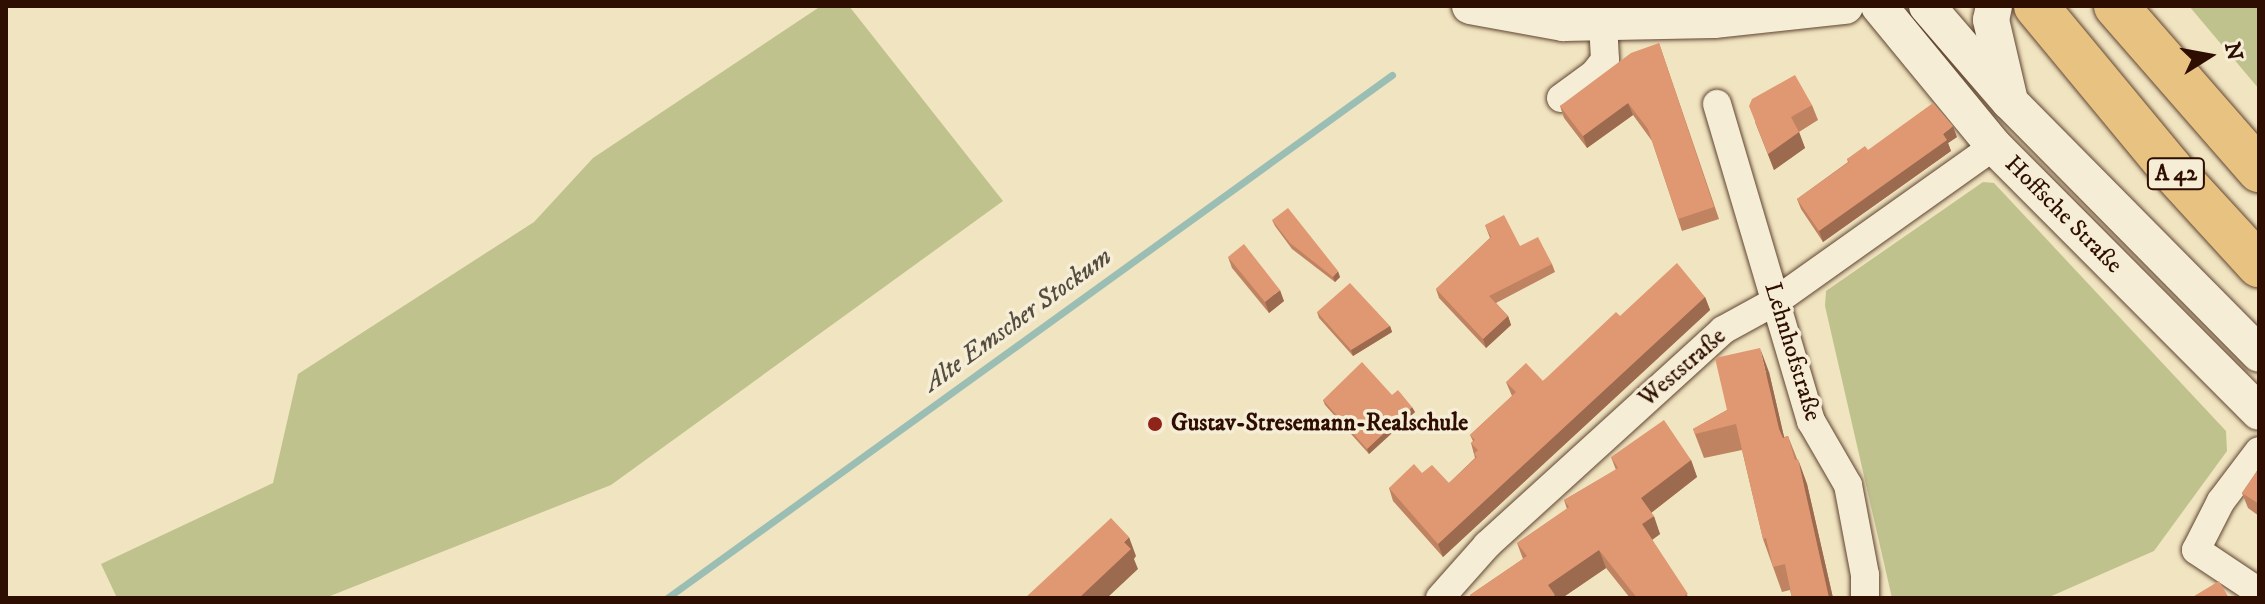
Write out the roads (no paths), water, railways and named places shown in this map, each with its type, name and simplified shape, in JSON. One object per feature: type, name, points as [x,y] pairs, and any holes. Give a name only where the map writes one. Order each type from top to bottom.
[{"type":"highway","name":"A 42","points":[[2036,6],[2170,168],[2259,265]]},
{"type":"highway","name":"A 42","points":[[2116,6],[2259,170]]},
{"type":"street","points":[[1470,6],[1563,23],[1714,20],[1845,6]]},
{"type":"street","name":"Hoffsche Straße","points":[[1879,6],[1994,146],[2259,412]]},
{"type":"street","name":"Hoffsche Straße","points":[[1927,6],[2010,102],[2259,354]]},
{"type":"street","points":[[1994,6],[1991,20],[1994,44],[2010,102]]},
{"type":"street","points":[[1561,98],[1594,74],[1605,60],[1603,22]]},
{"type":"street","name":"Lehnhofstraße","points":[[1717,104],[1811,421],[1848,485],[1865,575],[1865,598]]},
{"type":"street","name":"Weststraße","points":[[1440,598],[1487,545],[1723,330],[1776,301],[1994,146]]},
{"type":"street","points":[[2259,451],[2221,501],[2196,550],[2259,592]]},
{"type":"waterway","name":"Alte Emscher Stockum","points":[[667,598],[1392,75]]},
{"type":"place","name":"Gustav-Stresemann-Realschule","points":[[1155,424]]}]
